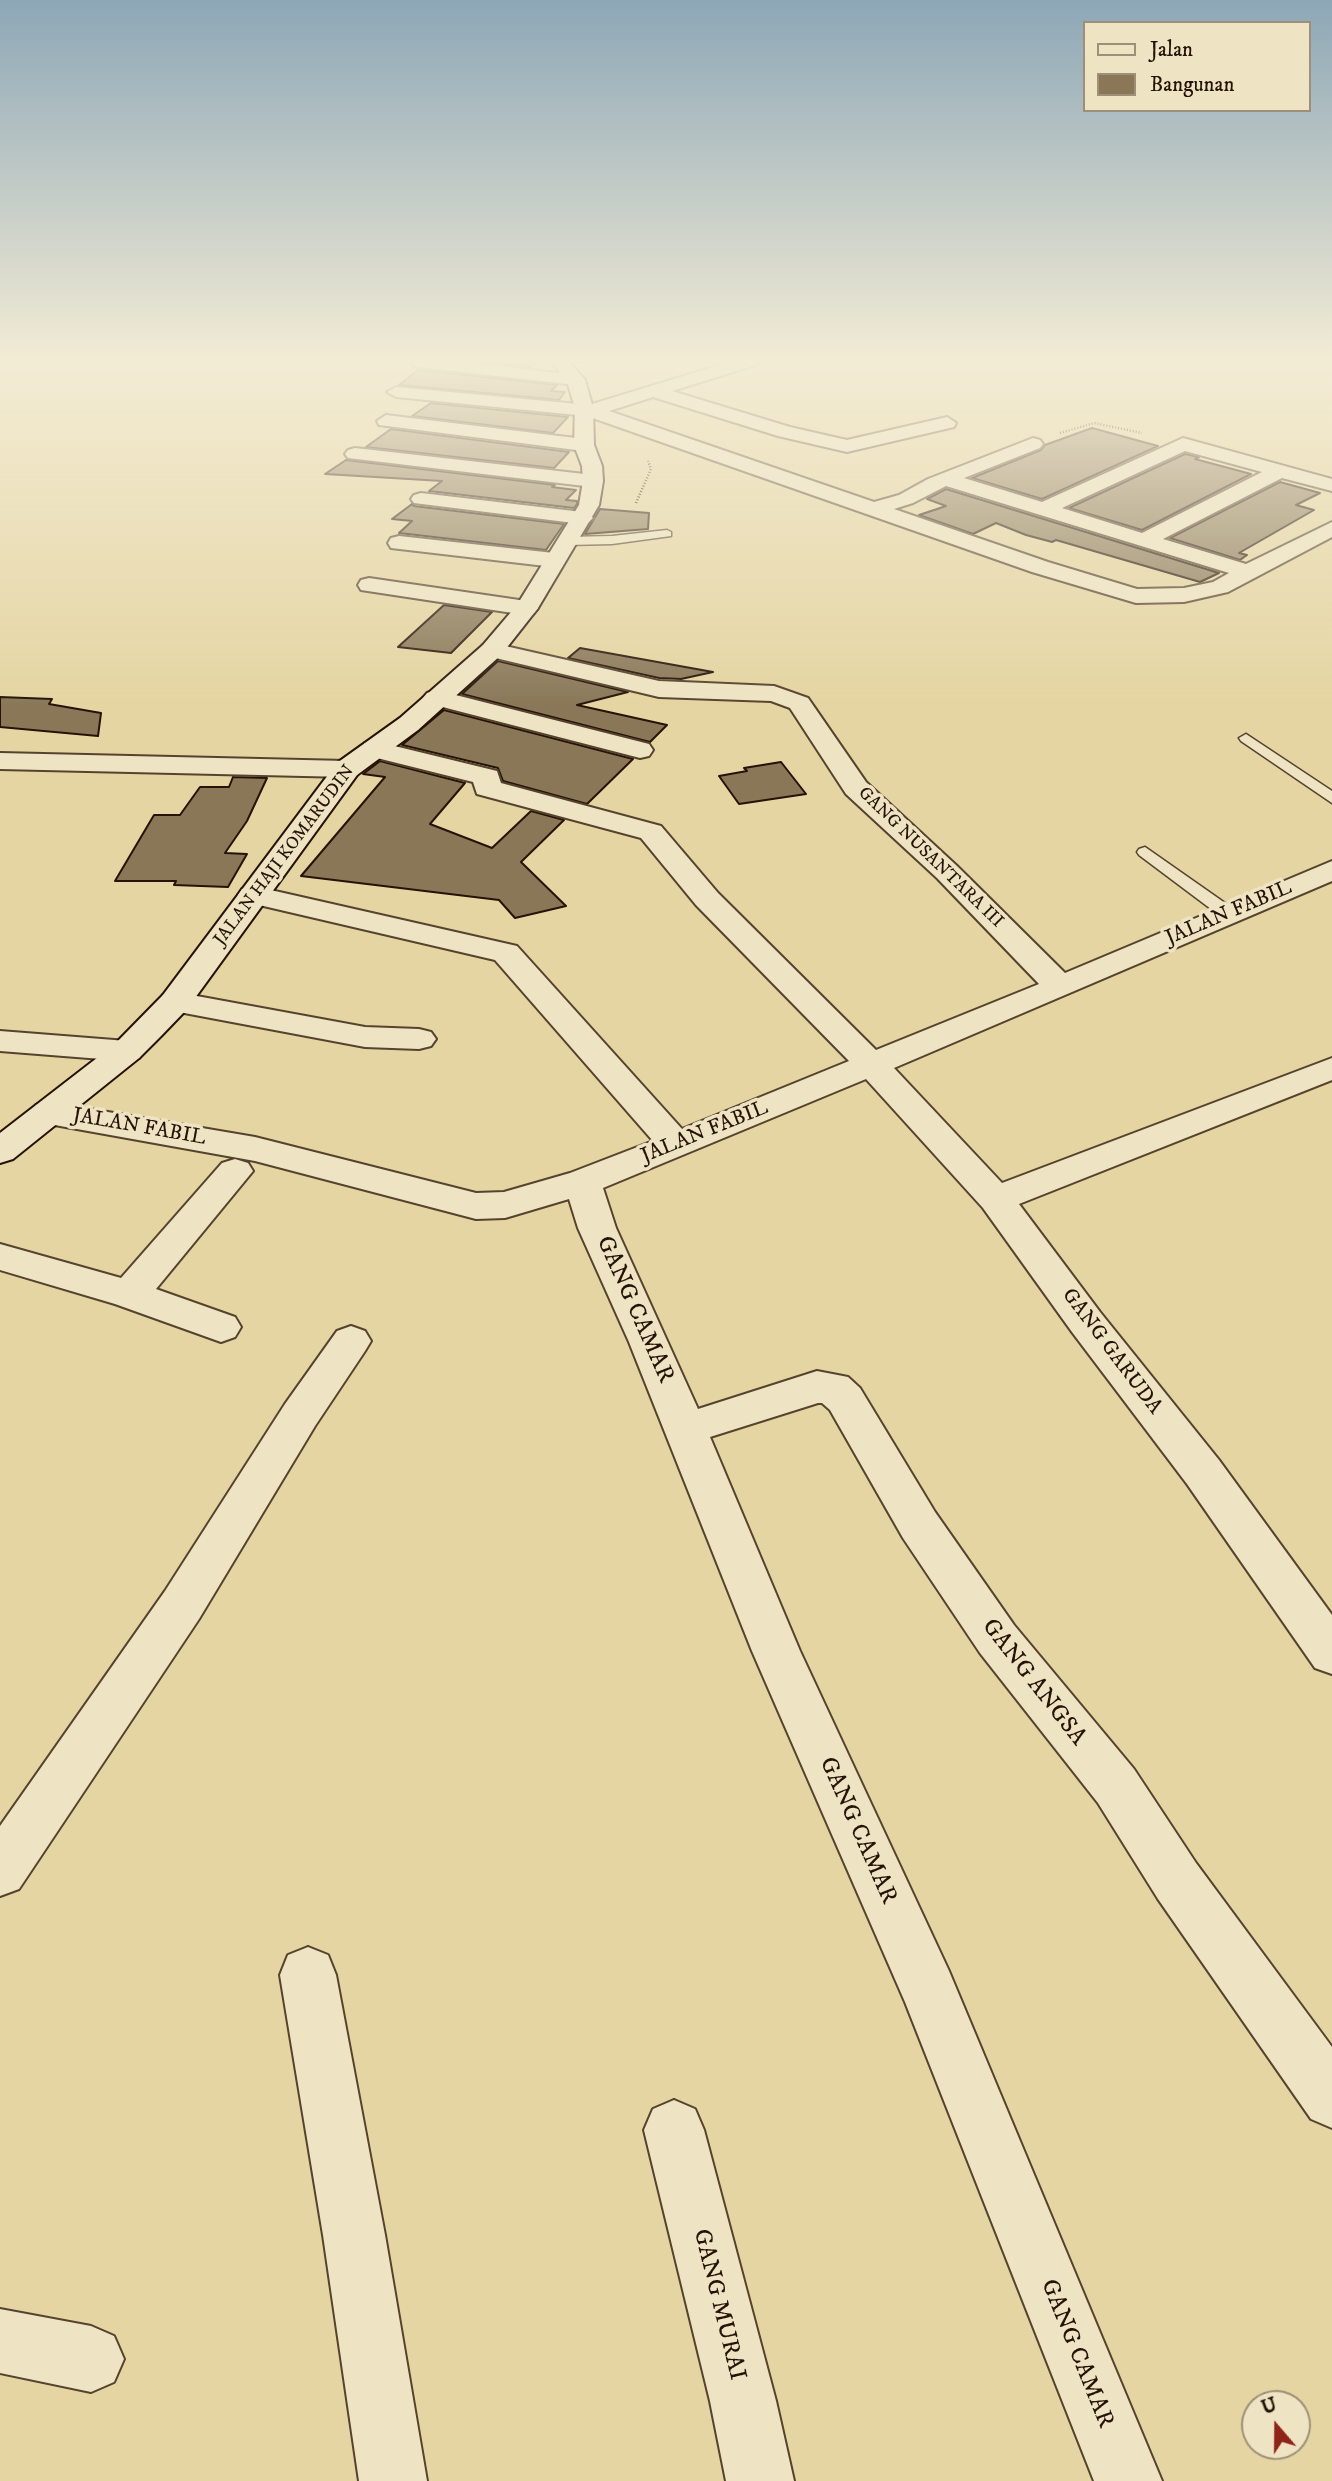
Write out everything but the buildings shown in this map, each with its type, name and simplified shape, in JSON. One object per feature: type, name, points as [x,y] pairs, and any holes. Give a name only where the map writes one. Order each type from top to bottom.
[{"type":"street","points":[[547,476],[593,481]]},
{"type":"street","name":"JALAN HAJI KOMARUDIN","points":[[0,1151],[127,1051],[174,1002],[347,769],[408,724],[492,650],[526,608],[582,519],[589,505],[593,476]]},
{"type":"street","points":[[778,476],[1053,571],[1136,596],[1161,597],[1220,587],[1332,528]]},
{"type":"street","points":[[874,509],[906,499],[954,476]]},
{"type":"street","points":[[1044,509],[1115,476]]},
{"type":"street","points":[[1143,540],[1271,476]]},
{"type":"street","points":[[1298,476],[1332,485]]},
{"type":"street","points":[[946,479],[1247,572]]},
{"type":"street","points":[[421,499],[582,519]]},
{"type":"street","points":[[399,543],[560,551]]},
{"type":"street","points":[[369,585],[526,608]]},
{"type":"street","name":"GANG NUSANTARA III","points":[[492,650],[659,689],[764,693],[788,697],[799,703],[856,788],[947,872],[1060,987]]},
{"type":"street","points":[[436,698],[640,750]]},
{"type":"street","name":"GANG GARUDA","points":[[374,749],[487,777],[487,788],[651,832],[707,899],[872,1065],[996,1199],[1086,1322],[1203,1472],[1332,1653]]},
{"type":"street","points":[[0,761],[347,769]]},
{"type":"street","name":"JALAN FABIL","points":[[49,1113],[255,1149],[476,1206],[505,1205],[583,1182],[676,1145],[1060,987],[1332,870]]},
{"type":"street","points":[[253,895],[506,953],[676,1145]]},
{"type":"street","points":[[174,1002],[365,1037],[419,1039]]},
{"type":"street","points":[[0,1041],[127,1051]]},
{"type":"street","points":[[996,1199],[1332,1068]]},
{"type":"street","points":[[129,1294],[235,1171]]},
{"type":"street","name":"GANG CAMAR","points":[[583,1182],[597,1228],[685,1429],[776,1651],[929,1992],[1128,2481]]},
{"type":"street","points":[[0,1257],[129,1294],[220,1327]]},
{"type":"street","points":[[0,1871],[182,1605],[300,1415],[351,1341]]},
{"type":"street","name":"GANG ANGSA","points":[[685,1429],[817,1387],[833,1388],[845,1399],[919,1525],[997,1639],[1116,1786],[1177,1881],[1332,2098]]},
{"type":"street","points":[[307,1975],[354,2235],[393,2481]]},
{"type":"street","name":"GANG MURAI","points":[[674,2130],[760,2481]]},
{"type":"street","points":[[0,2341],[91,2359]]},
{"type":"lane","points":[[560,551],[612,540],[667,534]]},
{"type":"lane","points":[[1246,738],[1332,797]]},
{"type":"lane","points":[[1145,852],[1229,914]]},
{"type":"path","points":[[636,503],[647,476]]}]
